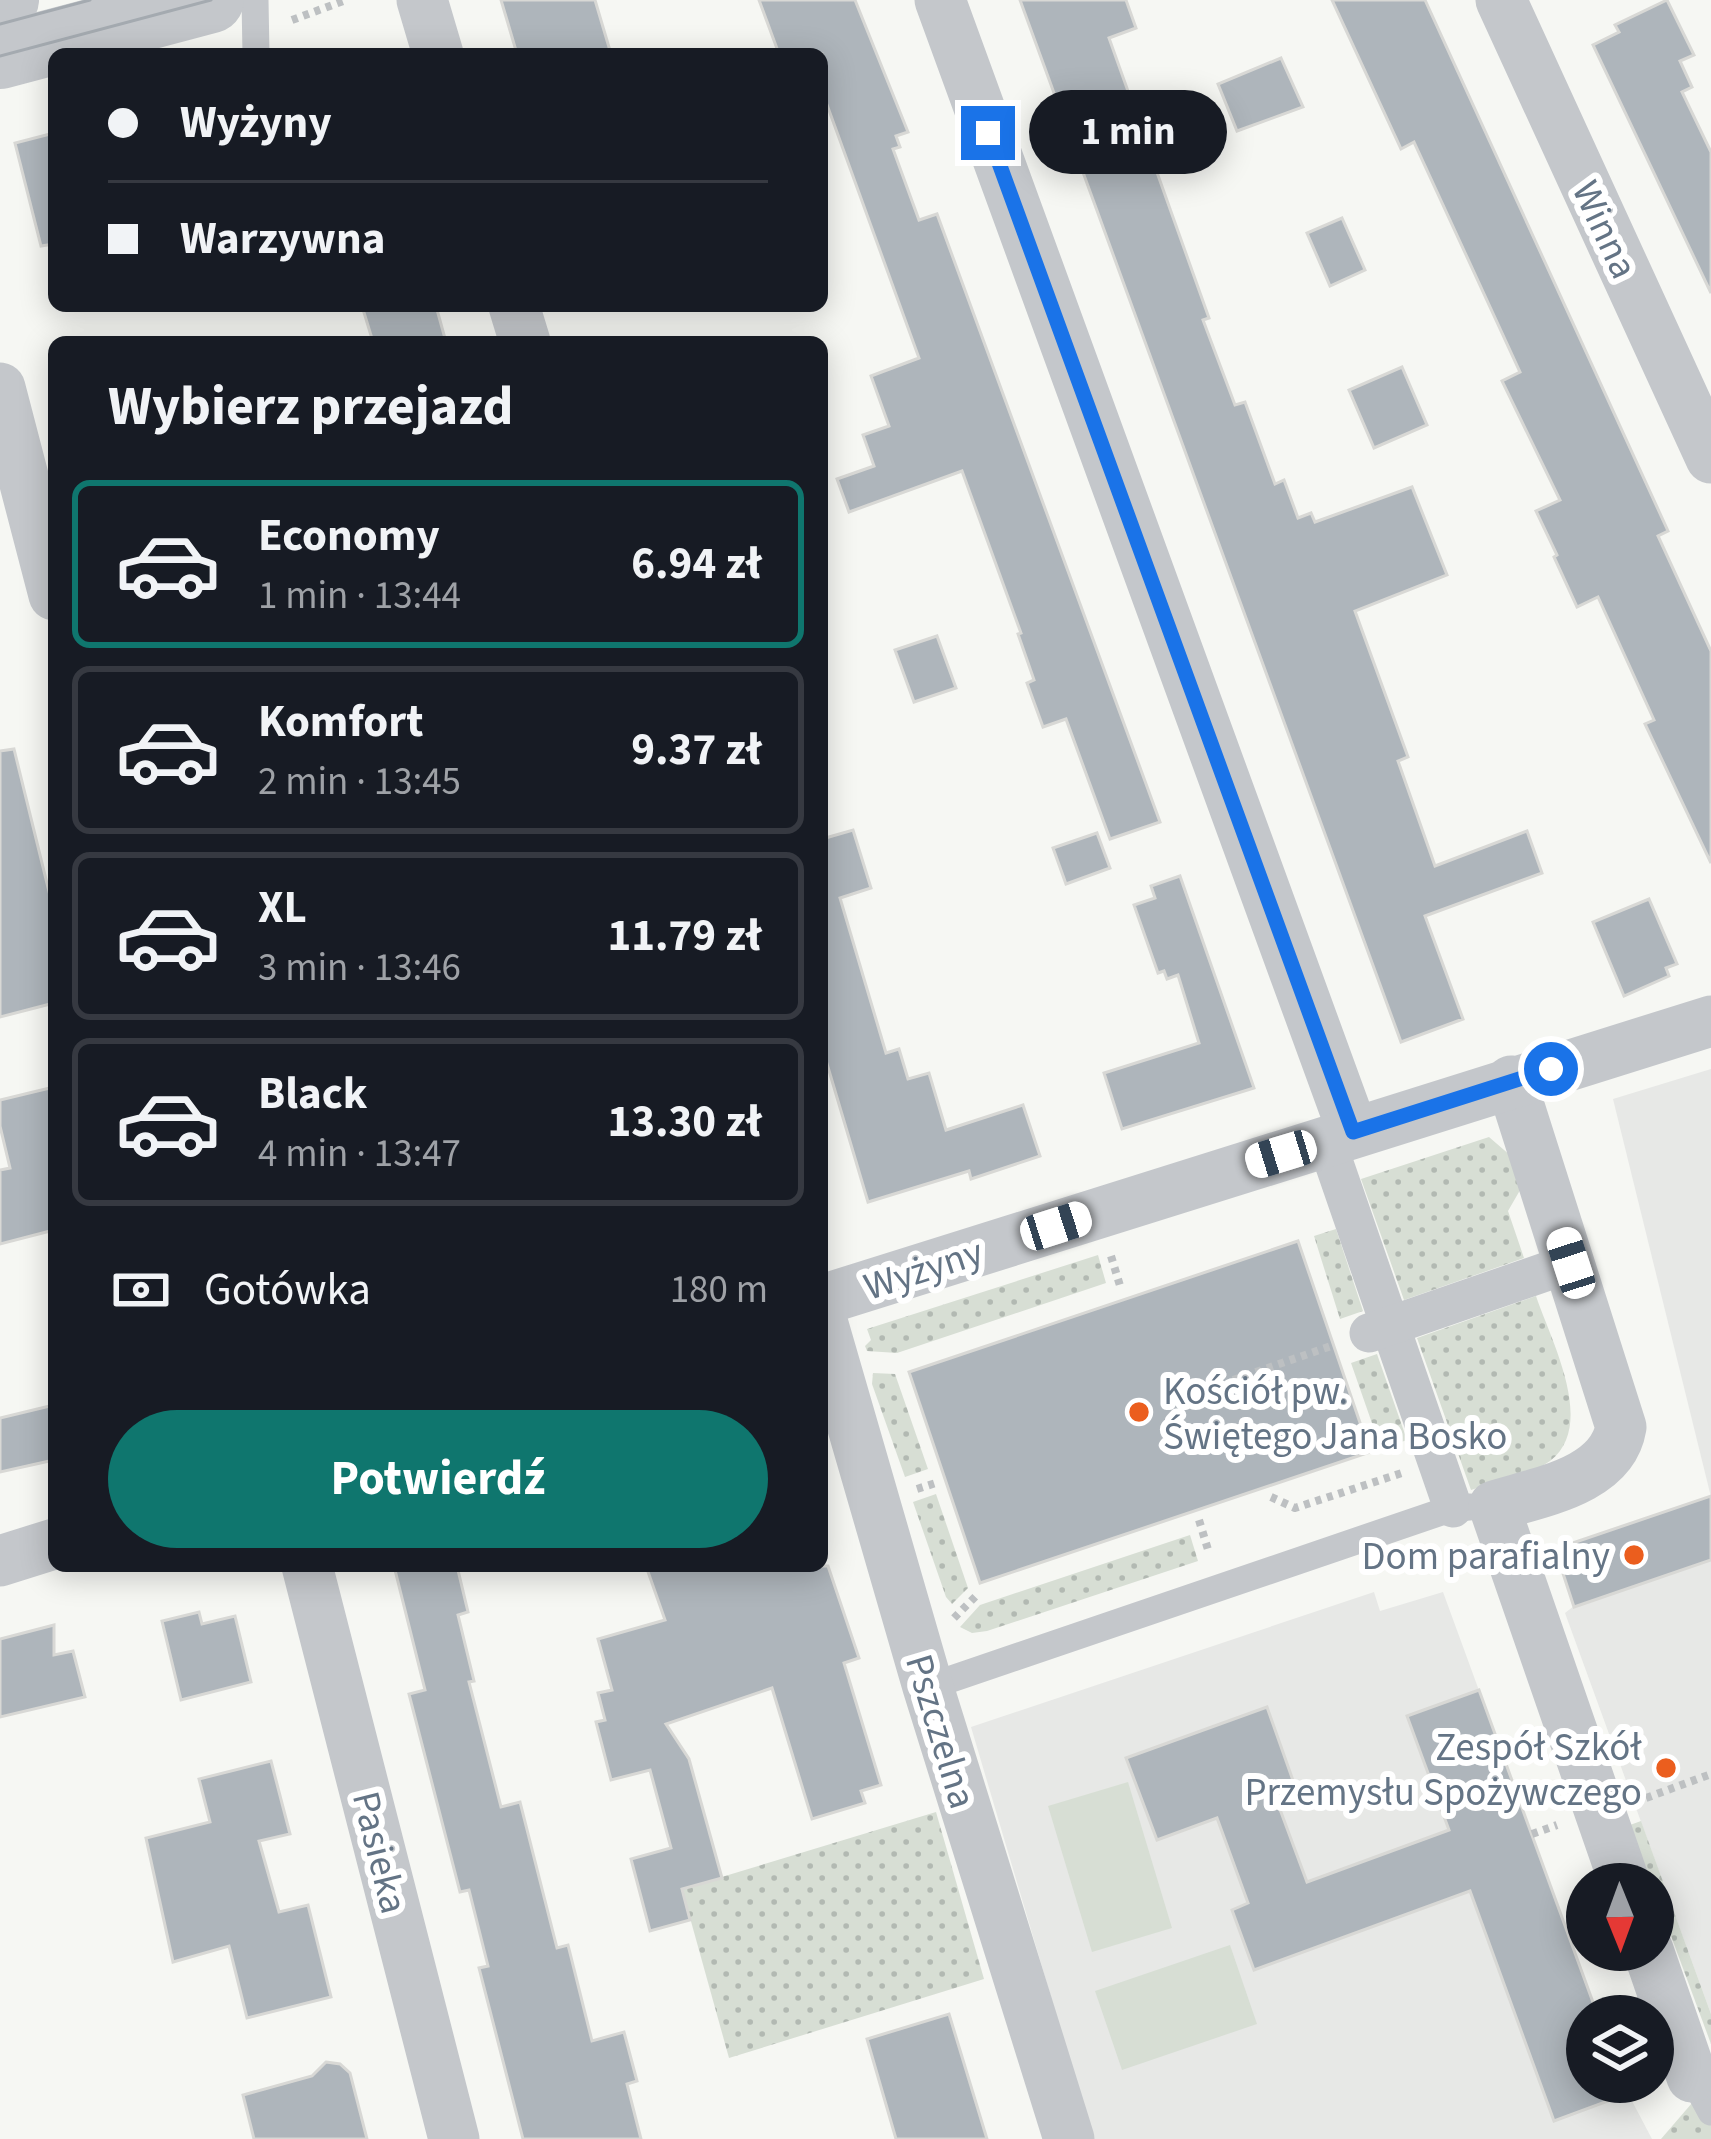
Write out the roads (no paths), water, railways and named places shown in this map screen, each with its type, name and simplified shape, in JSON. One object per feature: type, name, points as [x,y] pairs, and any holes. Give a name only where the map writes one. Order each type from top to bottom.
[{"type":"street","points":[[0,56],[211,0]]},
{"type":"street","points":[[422,0],[436,48]]},
{"type":"street","points":[[940,0],[1340,1136],[1364,1335],[1433,1451],[1473,1507],[1617,1863]]},
{"type":"street","name":"Winna","points":[[1501,0],[1711,458]]},
{"type":"street","points":[[0,388],[48,572]]},
{"type":"street","name":"Wyżyny","points":[[828,1298],[1711,1021]]},
{"type":"street","points":[[1473,1507],[1574,1479],[1611,1455],[1618,1442],[1617,1406],[1511,1081]]},
{"type":"street","points":[[1364,1335],[1571,1263]]},
{"type":"street","name":"Pszczelna","points":[[828,1342],[928,1687],[1069,2139]]},
{"type":"street","points":[[0,1561],[48,1546]]},
{"type":"street","name":"Pasieka","points":[[309,1572],[454,2139]]},
{"type":"street","points":[[1656,1971],[1702,2094]]},
{"type":"lane","points":[[255,0],[256,48]]},
{"type":"lane","points":[[928,1687],[1473,1507]]},
{"type":"tram line","points":[[0,24],[90,0]]},
{"type":"tram line","points":[[0,56],[211,0]]},
{"type":"place","name":"Kościół pw. Świętego Jana Bosko","points":[[1139,1412]]},
{"type":"place","name":"Dom parafialny","points":[[1634,1555]]},
{"type":"place","name":"Zespół Szkół Przemysłu Spożywczego","points":[[1666,1768]]}]
